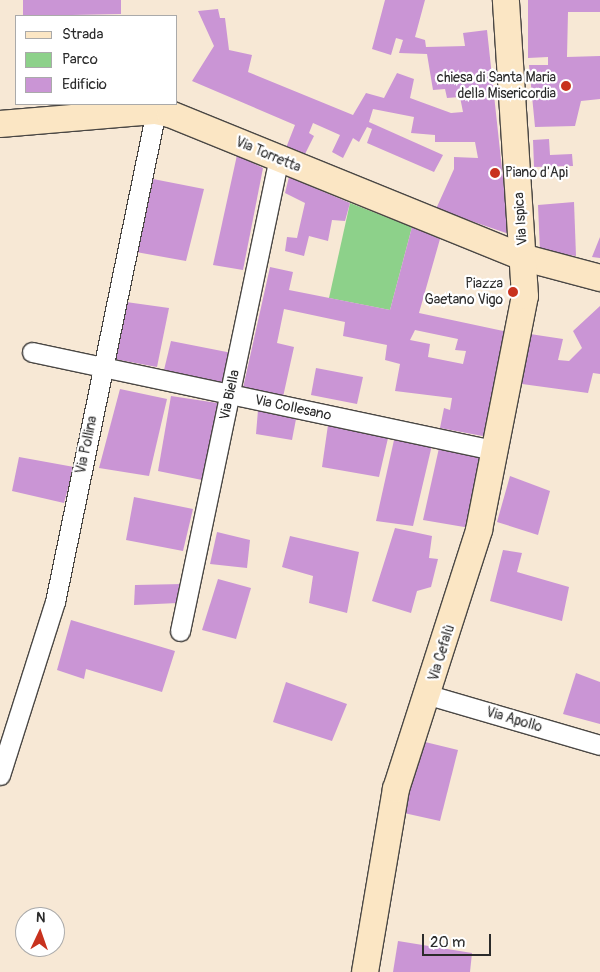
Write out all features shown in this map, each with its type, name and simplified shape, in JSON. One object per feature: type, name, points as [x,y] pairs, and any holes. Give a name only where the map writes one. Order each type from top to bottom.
[{"type":"street","name":"Via Ispica","points":[[506,0],[524,258],[525,296],[519,333]]},
{"type":"street","name":"Via Torretta","points":[[0,124],[156,111],[524,258],[600,278]]},
{"type":"street","name":"Via Pollina","points":[[0,775],[55,602],[156,111]]},
{"type":"street","name":"Via Biella","points":[[180,631],[231,395],[278,160]]},
{"type":"street","name":"Via Cefalù","points":[[365,972],[396,789],[429,695],[479,530],[519,333]]},
{"type":"street","name":"Via Collesano","points":[[32,352],[496,451]]},
{"type":"street","name":"Via Apollo","points":[[429,695],[600,745]]},
{"type":"green space","points":[[350,203],[412,227],[390,310],[329,298]]},
{"type":"building","points":[[23,0],[121,0],[121,14],[23,15]]},
{"type":"building","points":[[385,0],[425,0],[415,37],[425,40],[426,47],[465,46],[463,33],[487,30],[509,234],[436,209],[454,169],[454,157],[478,158],[475,142],[435,142],[435,135],[411,133],[414,117],[373,109],[369,122],[443,155],[434,172],[367,143],[372,129],[367,127],[359,142],[353,138],[343,158],[332,152],[340,135],[313,123],[309,133],[314,136],[304,156],[286,148],[295,125],[192,81],[214,46],[198,11],[218,9],[220,18],[225,18],[229,50],[252,55],[248,72],[353,115],[366,93],[384,98],[397,73],[414,79],[410,98],[451,113],[463,112],[460,97],[447,98],[445,89],[433,90],[427,54],[399,53],[403,40],[396,38],[391,55],[372,49]]},
{"type":"building","points":[[528,0],[600,0],[600,12],[568,12],[567,57],[600,56],[600,99],[581,101],[575,126],[535,127],[529,65],[548,65],[548,57],[528,58]]},
{"type":"building","points":[[549,139],[550,155],[572,154],[573,166],[534,167],[533,140]]},
{"type":"building","points":[[237,155],[263,168],[243,270],[213,265]]},
{"type":"building","points":[[289,177],[350,203],[345,221],[332,220],[328,241],[309,236],[304,256],[285,251],[287,237],[297,238],[305,203],[285,193]]},
{"type":"building","points":[[148,178],[204,189],[186,261],[136,252]]},
{"type":"building","points":[[574,202],[576,256],[540,251],[538,205]]},
{"type":"building","points":[[412,227],[440,239],[419,313],[508,332],[488,437],[440,428],[444,408],[450,410],[452,398],[395,391],[400,364],[385,360],[387,345],[343,336],[345,322],[284,309],[277,343],[294,347],[283,397],[243,388],[270,267],[293,272],[289,290],[390,310]],"holes":[[[415,330],[458,339],[455,350],[466,351],[463,364],[428,357],[430,344],[410,340]]]},
{"type":"building","points":[[600,237],[600,258],[592,257]]},
{"type":"building","points":[[126,302],[169,308],[157,367],[114,359]]},
{"type":"building","points":[[600,306],[600,374],[593,373],[588,393],[522,384],[530,334],[563,339],[558,360],[569,361],[582,348],[573,331]]},
{"type":"building","points":[[171,341],[232,353],[223,386],[164,370]]},
{"type":"building","points":[[316,368],[363,377],[357,404],[311,395]]},
{"type":"building","points":[[120,389],[167,399],[149,476],[99,468]]},
{"type":"building","points":[[171,396],[224,404],[207,481],[158,471]]},
{"type":"building","points":[[258,410],[296,419],[292,440],[256,434]]},
{"type":"building","points":[[328,425],[388,438],[379,477],[322,467]]},
{"type":"building","points":[[394,440],[432,445],[413,526],[376,521]]},
{"type":"building","points":[[439,448],[488,458],[470,528],[423,520]]},
{"type":"building","points":[[19,457],[74,467],[64,503],[12,491]]},
{"type":"building","points":[[510,476],[550,491],[538,535],[497,522]]},
{"type":"building","points":[[134,497],[193,509],[183,551],[126,540]]},
{"type":"building","points":[[395,528],[432,536],[429,558],[438,559],[431,587],[417,591],[411,613],[372,601]]},
{"type":"building","points":[[217,532],[250,540],[247,568],[210,564]]},
{"type":"building","points":[[290,536],[359,552],[347,613],[309,603],[313,576],[282,567]]},
{"type":"building","points":[[503,550],[522,553],[517,572],[569,587],[562,621],[490,601]]},
{"type":"building","points":[[218,579],[251,588],[236,639],[202,630]]},
{"type":"building","points":[[182,584],[178,603],[134,605],[135,585]]},
{"type":"building","points":[[71,620],[175,651],[162,692],[86,669],[84,679],[57,670]]},
{"type":"building","points":[[576,673],[600,682],[600,724],[563,714]]},
{"type":"building","points":[[286,682],[347,704],[332,741],[273,722]]},
{"type":"building","points":[[421,741],[458,750],[440,821],[404,813]]},
{"type":"building","points":[[398,941],[472,953],[470,972],[393,972]]},
{"type":"place","name":"chiesa di Santa Maria della Misericordia","points":[[566,86]]},
{"type":"place","name":"Piano d'Api","points":[[495,173]]},
{"type":"place","name":"Piazza Gaetano Vigo","points":[[513,292]]}]
